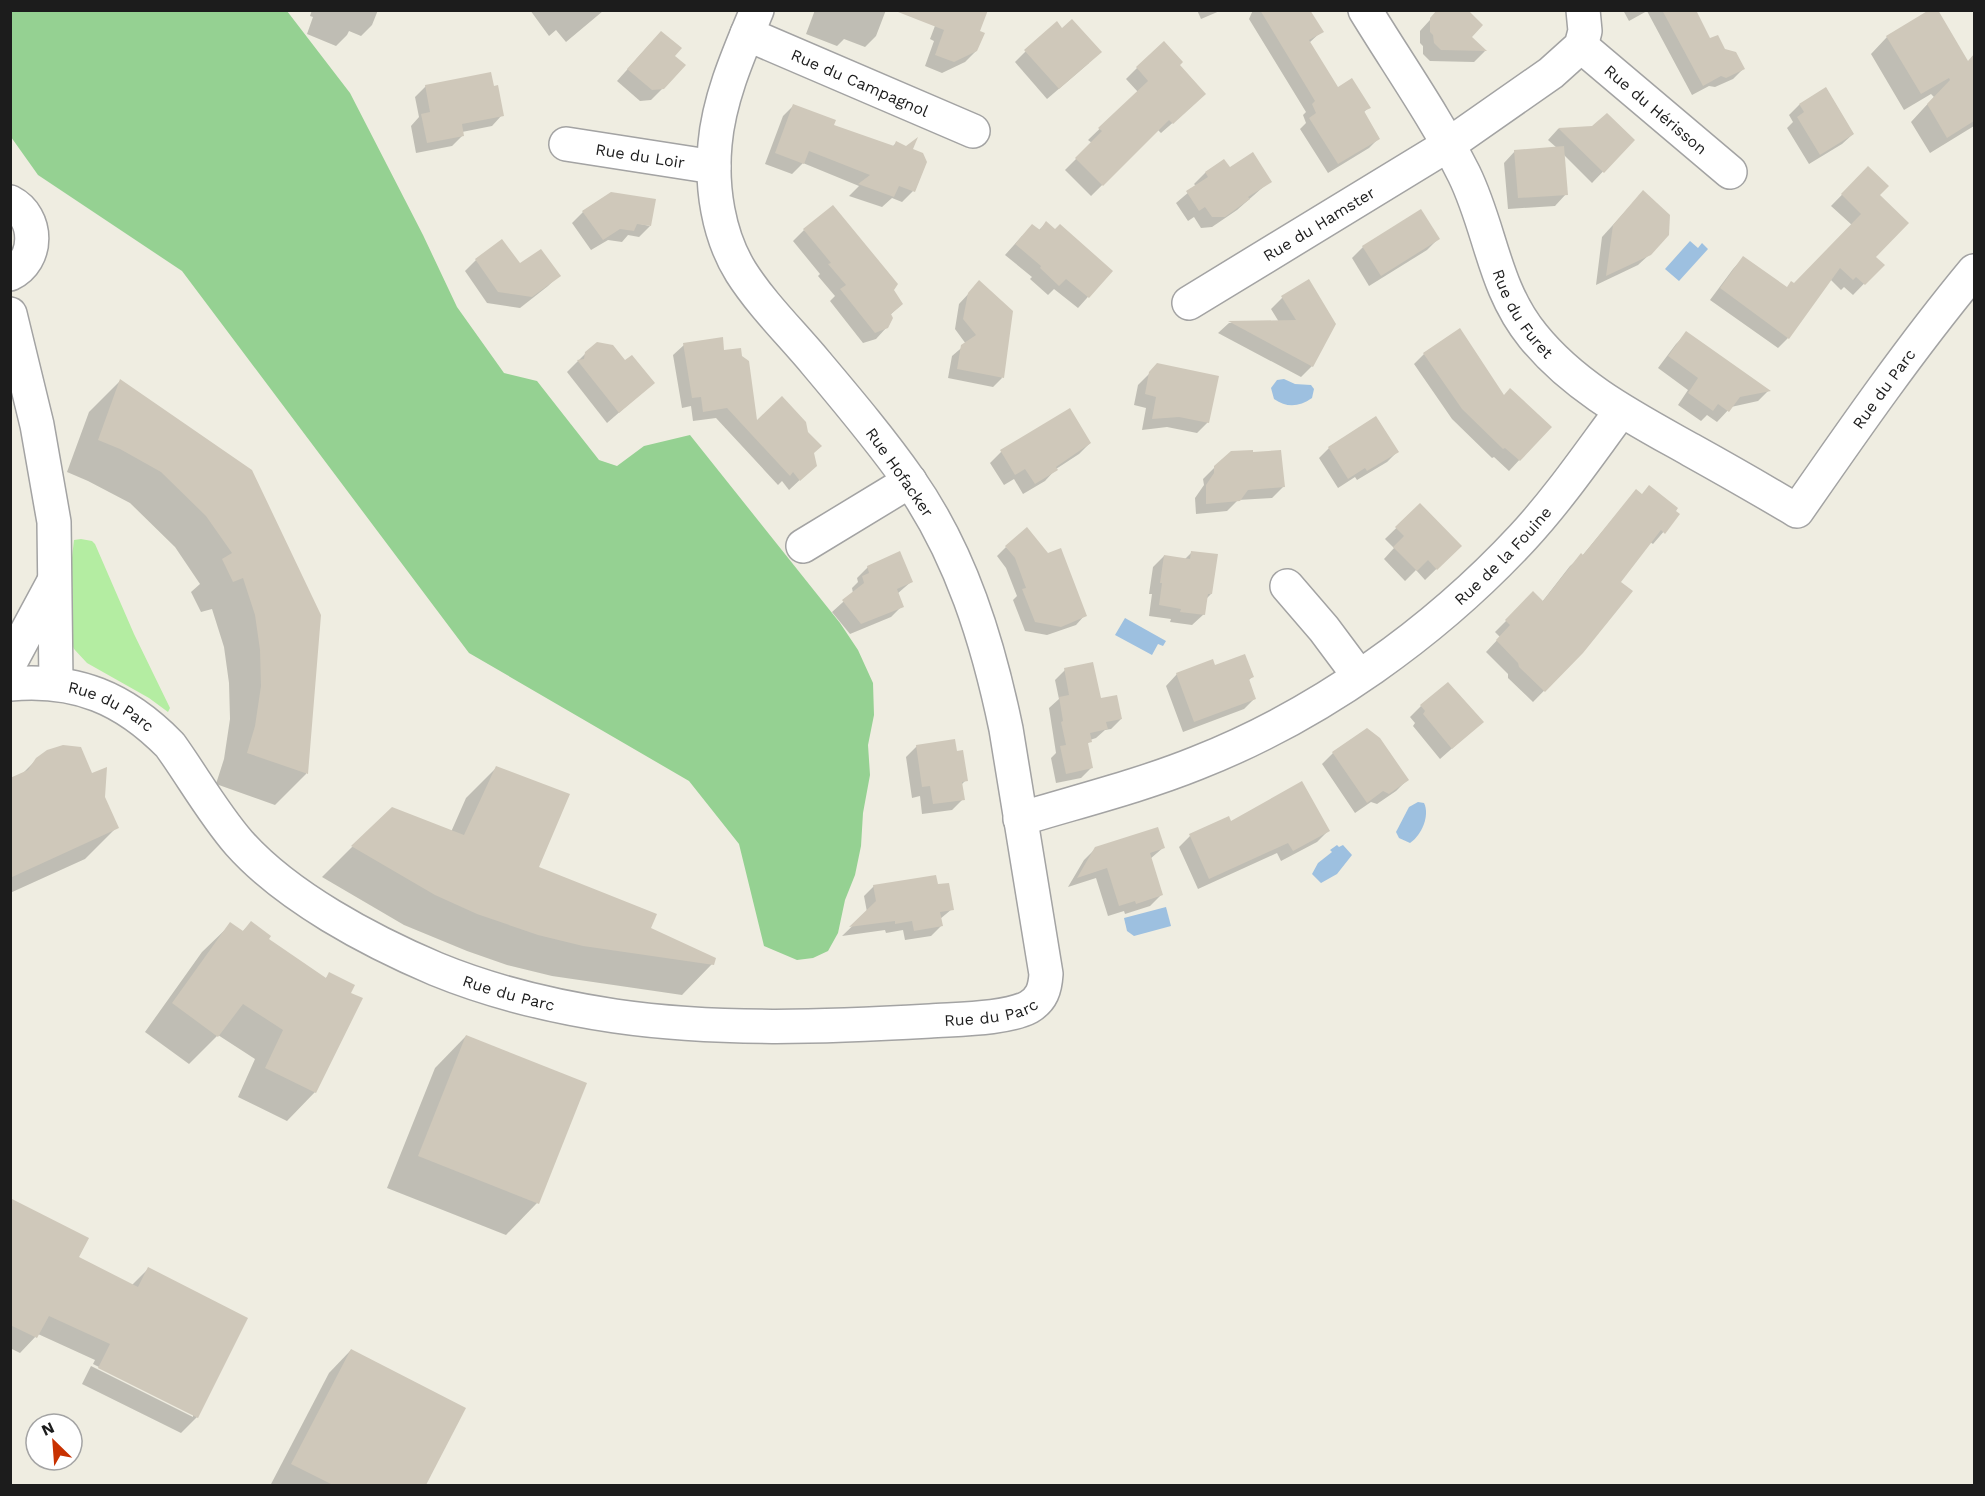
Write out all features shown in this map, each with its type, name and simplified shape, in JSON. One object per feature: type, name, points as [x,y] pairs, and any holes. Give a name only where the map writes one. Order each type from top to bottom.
[{"type":"street","name":"Rue du Furet","points":[[1365,10],[1448,145],[1474,198],[1503,289],[1518,317],[1534,338],[1583,385],[1621,411],[1797,511]]},
{"type":"street","points":[[1448,145],[1551,73],[1581,46],[1585,31],[1583,10]]},
{"type":"street","name":"Rue du Campagnol","points":[[752,22],[973,131]]},
{"type":"street","name":"Rue Hofacker","points":[[752,22],[730,79],[715,144],[716,196],[721,225],[740,270],[753,290],[816,363],[910,481],[939,530],[957,568],[984,638],[998,690],[1046,974]]},
{"type":"street","name":"Rue du Hérisson","points":[[1581,46],[1730,172]]},
{"type":"street","name":"Rue du Loir","points":[[566,144],[714,167]]},
{"type":"street","name":"Rue du Hamster","points":[[1189,303],[1448,145]]},
{"type":"street","points":[[10,202],[17,205],[27,217],[32,231],[32,246],[26,260],[16,272],[10,274]]},
{"type":"street","name":"Rue du Parc","points":[[1797,511],[1873,401],[1938,314],[1974,271]]},
{"type":"street","name":"Rue du Parc","points":[[10,314],[37,425],[50,494],[56,552],[54,581],[56,683]]},
{"type":"street","name":"Rue de la Fouine","points":[[1020,819],[1155,779],[1198,763],[1279,725],[1359,676],[1452,607],[1524,536],[1560,494],[1621,411]]},
{"type":"street","points":[[803,546],[910,481]]},
{"type":"street","name":"Rue du Parc","points":[[10,663],[54,581]]},
{"type":"street","points":[[1287,586],[1324,629],[1359,676]]},
{"type":"street","name":"Rue du Parc","points":[[10,684],[56,683],[79,687],[103,695],[124,707],[156,731],[170,745],[240,844],[297,894],[364,934],[436,969],[515,995],[575,1009],[660,1020],[751,1026],[849,1025],[947,1020],[1011,1013],[1026,1009],[1038,1001],[1045,989],[1046,974]]},
{"type":"green space","points":[[10,11],[287,11],[350,93],[457,307],[504,373],[537,381],[599,460],[617,466],[644,446],[690,435],[840,623],[858,650],[873,683],[874,715],[868,745],[870,775],[863,813],[861,846],[838,933],[828,951],[813,958],[797,960],[764,946],[739,844],[689,781],[469,653],[182,271],[38,175],[11,137]]},
{"type":"green space","points":[[74,540],[92,541],[95,544],[134,634],[170,708],[168,712],[149,698],[87,663],[74,649],[66,633],[68,591]]},
{"type":"water","points":[[1690,241],[1698,248],[1702,243],[1708,249],[1679,281],[1665,269]]},
{"type":"water","points":[[1284,379],[1295,384],[1311,385],[1314,389],[1312,398],[1293,405],[1274,399],[1271,388],[1277,380]]},
{"type":"water","points":[[1125,618],[1166,641],[1163,646],[1158,644],[1152,655],[1115,635]]},
{"type":"water","points":[[1418,802],[1424,803],[1426,808],[1424,825],[1410,843],[1399,838],[1396,832],[1409,807]]},
{"type":"water","points":[[1337,845],[1339,847],[1343,845],[1352,855],[1337,874],[1321,883],[1312,874],[1318,863]]},
{"type":"water","points":[[1166,907],[1171,926],[1134,936],[1127,931],[1124,918]]},
{"type":"building","points":[[899,10],[988,10],[980,31],[985,33],[977,51],[954,62],[935,55],[944,30],[898,12]]},
{"type":"building","points":[[1260,10],[1310,10],[1324,32],[1309,40],[1338,87],[1352,78],[1371,108],[1364,111],[1380,139],[1338,164],[1309,118],[1316,113],[1312,104],[1315,101]]},
{"type":"building","points":[[1437,10],[1468,10],[1483,25],[1472,37],[1487,51],[1441,50],[1434,43],[1430,32],[1430,18]]},
{"type":"building","points":[[1662,10],[1696,10],[1710,38],[1718,35],[1725,49],[1736,52],[1745,69],[1726,78],[1721,76],[1703,86]]},
{"type":"building","points":[[1929,10],[1938,10],[1968,61],[1974,54],[1974,121],[1947,138],[1927,104],[1950,80],[1949,78],[1921,94],[1886,36]]},
{"type":"building","points":[[1072,19],[1102,52],[1059,89],[1024,50],[1057,21],[1062,28]]},
{"type":"building","points":[[661,31],[682,48],[675,56],[686,65],[664,89],[652,90],[627,69]]},
{"type":"building","points":[[1164,41],[1183,62],[1180,65],[1206,94],[1173,124],[1169,120],[1103,186],[1075,158],[1102,131],[1098,128],[1148,81],[1136,67]]},
{"type":"building","points":[[491,72],[494,86],[498,85],[504,116],[462,124],[464,136],[427,143],[421,114],[430,112],[425,85]]},
{"type":"building","points":[[1826,87],[1854,134],[1820,155],[1797,117],[1804,112],[1799,104]]},
{"type":"building","points":[[793,104],[836,120],[834,125],[894,146],[896,141],[906,146],[918,137],[913,149],[923,153],[927,162],[915,192],[899,186],[894,197],[858,184],[870,175],[809,151],[804,164],[775,153]]},
{"type":"building","points":[[1607,113],[1635,140],[1604,173],[1558,128],[1592,126]]},
{"type":"building","points":[[1564,146],[1568,195],[1518,198],[1514,150]]},
{"type":"building","points":[[1253,152],[1272,182],[1248,197],[1250,199],[1225,217],[1212,217],[1205,207],[1199,211],[1186,191],[1208,177],[1205,172],[1224,159],[1230,167]]},
{"type":"building","points":[[1868,166],[1889,186],[1880,195],[1909,223],[1876,257],[1885,265],[1865,285],[1856,277],[1853,280],[1840,268],[1789,339],[1720,288],[1743,256],[1787,287],[1791,281],[1794,283],[1861,214],[1841,194]]},
{"type":"building","points":[[1643,190],[1670,215],[1669,235],[1651,255],[1606,276],[1613,225]]},
{"type":"building","points":[[611,192],[656,199],[651,226],[637,224],[634,231],[620,229],[603,240],[582,211]]},
{"type":"building","points":[[833,205],[898,284],[894,290],[903,304],[891,314],[893,318],[888,328],[875,333],[840,289],[846,285],[803,229]]},
{"type":"building","points":[[1421,209],[1440,239],[1381,276],[1362,246]]},
{"type":"building","points":[[1046,221],[1055,229],[1060,224],[1113,271],[1089,298],[1066,279],[1059,286],[1040,268],[1041,266],[1015,244],[1032,224],[1040,230]]},
{"type":"building","points":[[502,239],[520,263],[541,249],[561,276],[532,297],[498,292],[475,259]]},
{"type":"building","points":[[1309,279],[1336,324],[1313,367],[1228,321],[1296,320],[1281,296]]},
{"type":"building","points":[[979,280],[1013,311],[1004,378],[957,369],[961,345],[976,335],[963,319],[968,293]]},
{"type":"building","points":[[1460,328],[1504,395],[1510,388],[1552,427],[1520,461],[1505,448],[1503,449],[1462,409],[1423,353]]},
{"type":"building","points":[[1686,331],[1771,391],[1740,397],[1729,412],[1718,404],[1713,411],[1688,393],[1698,378],[1668,356]]},
{"type":"building","points":[[723,337],[724,350],[741,348],[742,356],[749,361],[757,420],[782,396],[806,422],[808,432],[822,446],[814,453],[817,466],[800,481],[793,472],[790,476],[727,408],[703,412],[701,397],[692,398],[683,343]]},
{"type":"building","points":[[597,342],[613,345],[625,360],[632,355],[655,383],[619,413],[577,360],[584,359],[585,352]]},
{"type":"building","points":[[1157,363],[1219,376],[1209,423],[1179,417],[1152,419],[1156,397],[1145,394],[1149,372]]},
{"type":"building","points":[[120,379],[252,470],[321,615],[308,774],[247,753],[255,726],[261,686],[260,650],[255,615],[243,578],[233,582],[222,559],[232,553],[206,516],[161,472],[120,449],[98,440]]},
{"type":"building","points":[[1070,408],[1091,443],[1056,467],[1058,470],[1035,484],[1025,469],[1015,475],[1000,450]]},
{"type":"building","points":[[1376,416],[1399,452],[1367,471],[1365,468],[1348,479],[1328,447]]},
{"type":"building","points":[[1253,450],[1253,452],[1281,450],[1285,487],[1248,490],[1240,501],[1206,504],[1206,485],[1214,473],[1214,466],[1231,451]]},
{"type":"building","points":[[1649,485],[1678,508],[1676,511],[1680,514],[1665,534],[1661,530],[1621,582],[1633,591],[1583,653],[1545,692],[1496,640],[1510,625],[1505,620],[1533,591],[1543,601],[1636,489],[1642,494]]},
{"type":"building","points":[[1420,503],[1462,546],[1437,570],[1428,560],[1417,571],[1393,547],[1404,536],[1395,527]]},
{"type":"building","points":[[1027,527],[1048,553],[1061,548],[1087,616],[1061,627],[1035,622],[1022,589],[1026,588],[1015,558],[1005,546]]},
{"type":"building","points":[[900,551],[913,582],[897,589],[904,607],[861,624],[842,600],[864,583],[862,576],[869,573],[867,566]]},
{"type":"building","points":[[1191,551],[1218,554],[1212,594],[1208,594],[1205,615],[1180,612],[1181,609],[1159,605],[1164,555],[1190,559]]},
{"type":"building","points":[[1245,654],[1254,677],[1249,679],[1256,699],[1194,722],[1176,673],[1213,659],[1215,665]]},
{"type":"building","points":[[1093,662],[1101,698],[1117,695],[1122,719],[1106,722],[1108,729],[1090,733],[1092,742],[1088,743],[1093,768],[1066,774],[1060,746],[1066,745],[1059,697],[1069,695],[1064,668]]},
{"type":"building","points":[[1448,682],[1484,722],[1452,749],[1423,714],[1425,711],[1420,705]]},
{"type":"building","points":[[1367,728],[1380,738],[1409,780],[1389,794],[1383,791],[1367,803],[1332,752]]},
{"type":"building","points":[[955,739],[957,751],[963,750],[968,781],[962,782],[965,800],[933,804],[930,786],[922,787],[916,745]]},
{"type":"building","points":[[63,745],[81,747],[92,773],[107,767],[105,797],[119,828],[10,878],[10,778],[28,770],[36,758],[47,750]]},
{"type":"building","points":[[496,766],[570,794],[539,867],[657,914],[651,928],[716,958],[714,965],[583,946],[538,935],[477,914],[435,895],[351,846],[392,807],[464,835]]},
{"type":"building","points":[[1302,781],[1330,831],[1293,851],[1288,843],[1209,879],[1189,834],[1229,816],[1231,821]]},
{"type":"building","points":[[1158,827],[1165,848],[1150,853],[1163,895],[1136,904],[1135,901],[1119,906],[1107,868],[1077,878],[1095,847]]},
{"type":"building","points":[[936,875],[938,884],[949,883],[954,910],[940,912],[943,926],[914,931],[912,921],[895,924],[895,921],[849,927],[876,901],[873,885]]},
{"type":"building","points":[[251,921],[271,936],[269,939],[326,978],[329,972],[355,985],[351,993],[363,998],[316,1093],[265,1068],[283,1030],[243,1004],[218,1037],[172,1003],[230,922],[243,931]]},
{"type":"building","points":[[466,1035],[587,1083],[539,1204],[418,1156]]},
{"type":"building","points":[[10,1198],[89,1238],[79,1257],[138,1287],[148,1267],[248,1318],[198,1418],[98,1368],[110,1344],[49,1316],[37,1338],[10,1325]]},
{"type":"building","points":[[351,1349],[466,1408],[426,1485],[333,1485],[291,1464]]}]
